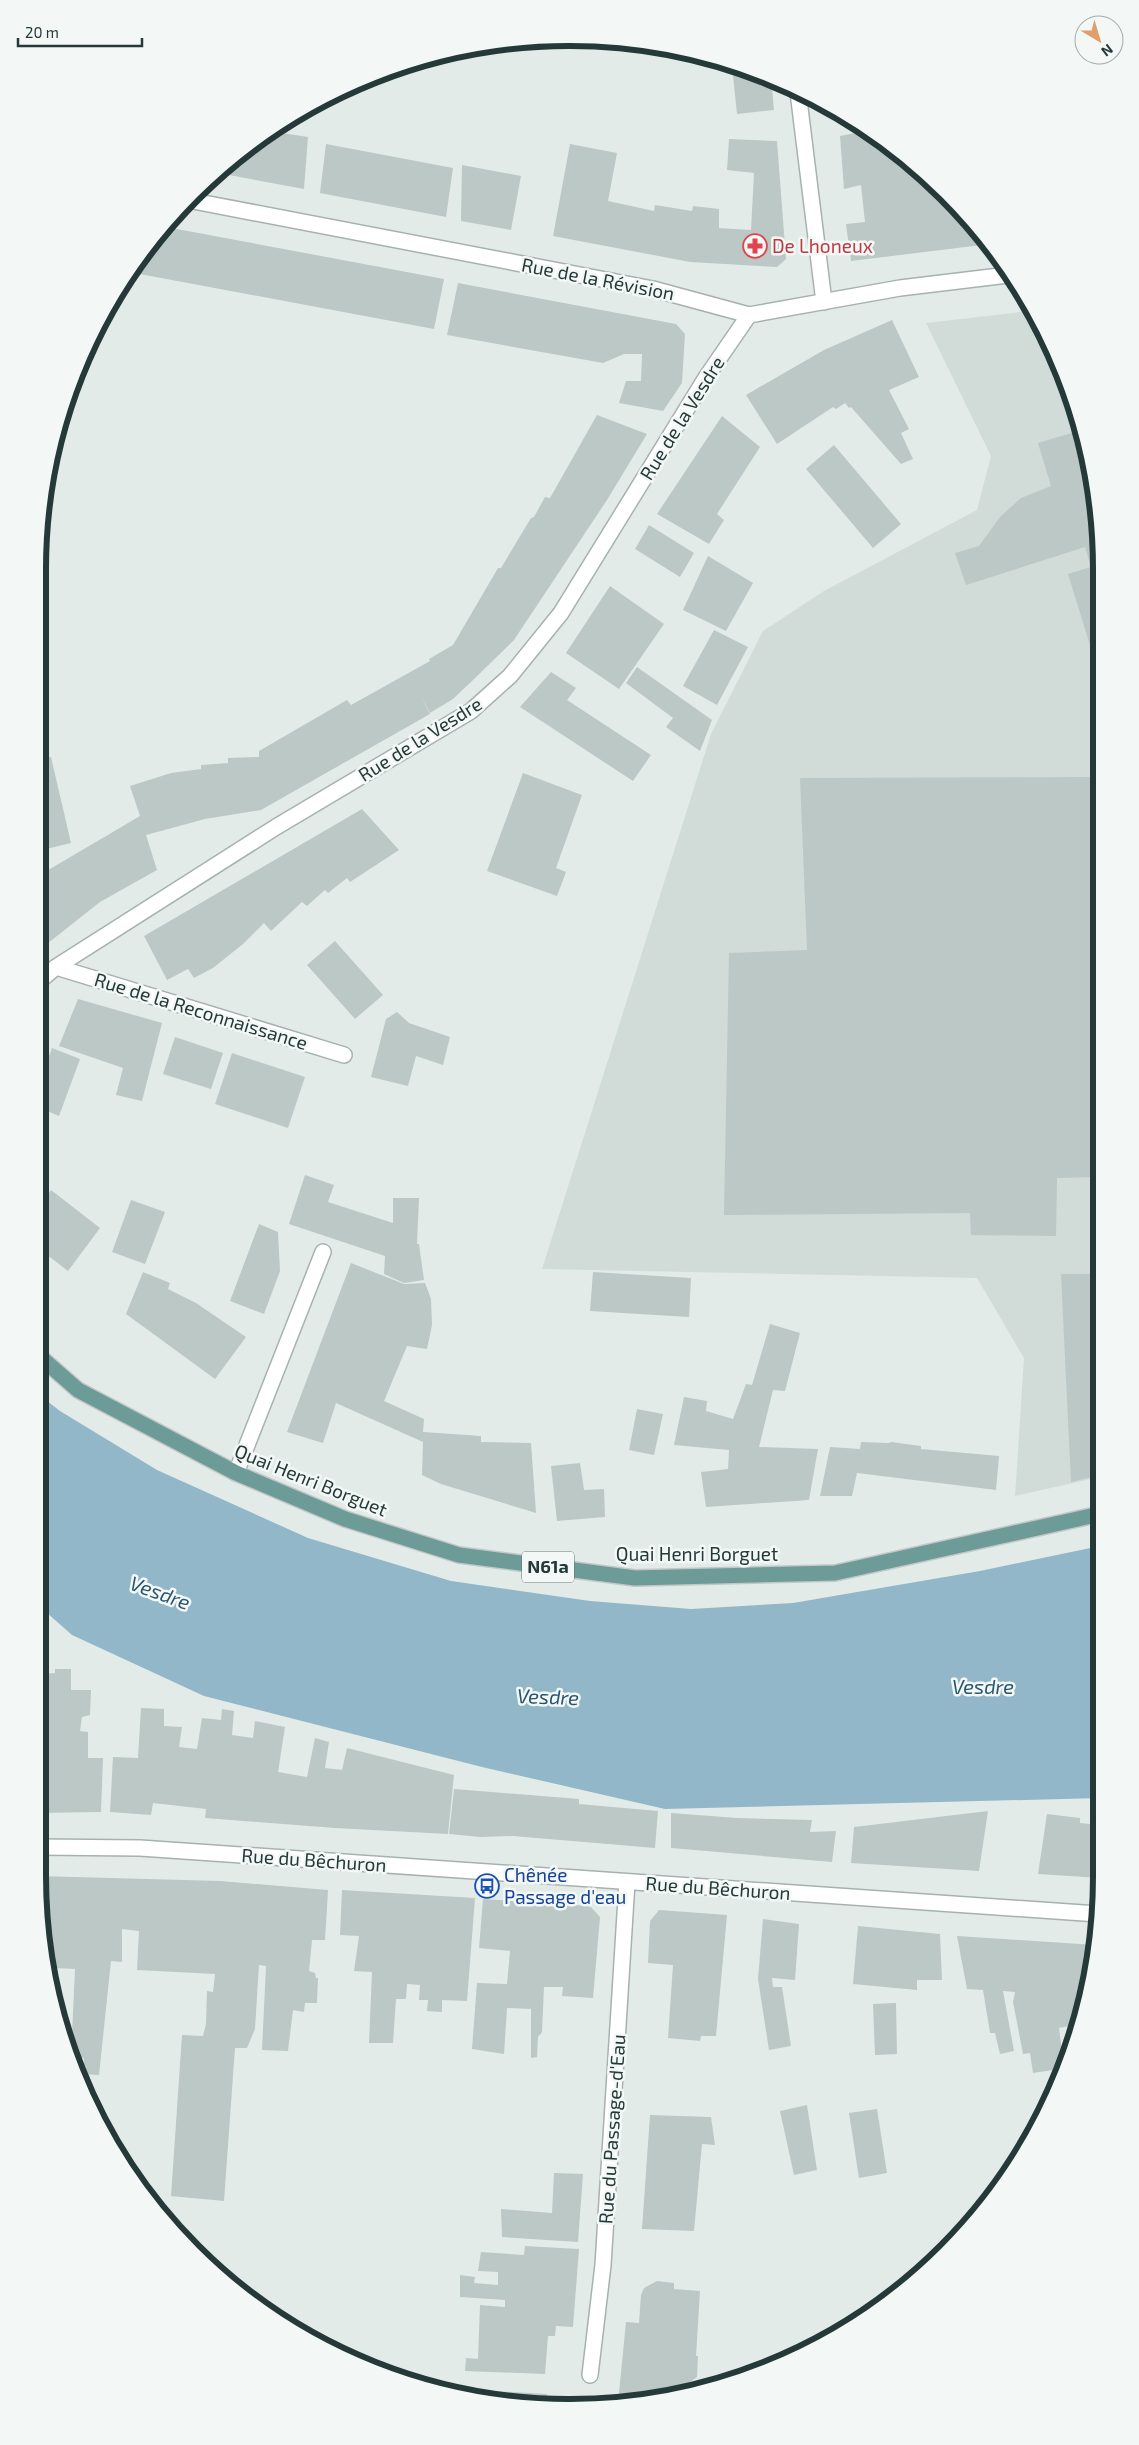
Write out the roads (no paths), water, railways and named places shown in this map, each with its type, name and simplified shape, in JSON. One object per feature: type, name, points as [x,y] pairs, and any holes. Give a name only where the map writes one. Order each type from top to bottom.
[{"type":"main road","name":"Quai Henri Borguet","points":[[46,1362],[78,1390],[236,1473],[345,1519],[459,1555],[635,1578],[835,1573],[1093,1516]]},
{"type":"street","points":[[799,99],[824,302]]},
{"type":"street","name":"Rue de la Révision","points":[[198,202],[653,289],[749,315],[900,288],[1002,275]]},
{"type":"street","name":"Rue de la Vesdre","points":[[46,975],[56,967],[276,827],[471,711],[510,676],[561,612],[707,376],[749,315]]},
{"type":"street","name":"Rue de la Reconnaissance","points":[[56,967],[344,1055]]},
{"type":"street","points":[[236,1473],[323,1252]]},
{"type":"street","name":"Rue du Bêchuron","points":[[46,1847],[130,1848],[1092,1914]]},
{"type":"street","name":"Rue du Passage-d'Eau","points":[[590,2375],[603,2265],[627,1882]]},
{"type":"water","name":"Vesdre","points":[[46,1400],[60,1411],[157,1470],[308,1538],[451,1581],[590,1601],[691,1609],[793,1603],[980,1571],[1093,1547],[1093,1798],[665,1809],[482,1767],[204,1696],[72,1635],[46,1612]]},
{"type":"place","name":"De Lhoneux","points":[[755,246]]},
{"type":"place","name":"Chênée Passage d'eau","points":[[487,1886]]}]
